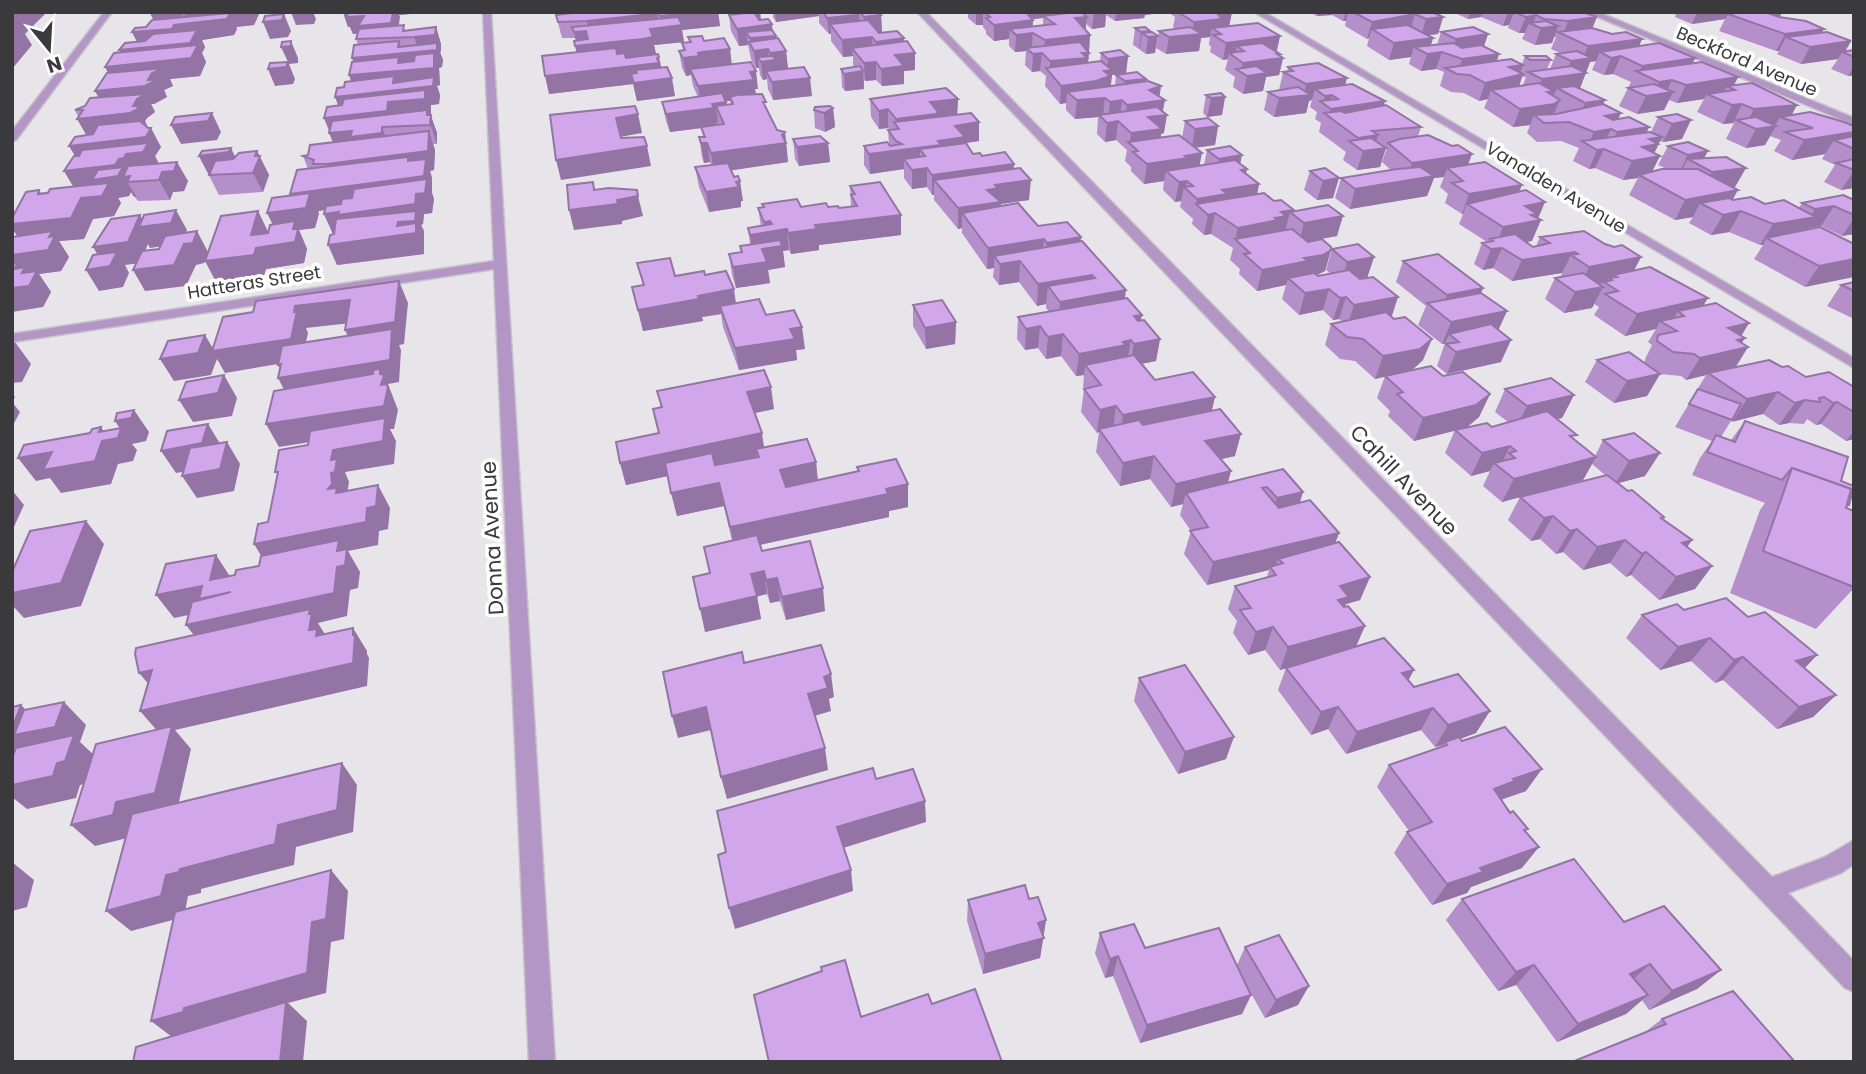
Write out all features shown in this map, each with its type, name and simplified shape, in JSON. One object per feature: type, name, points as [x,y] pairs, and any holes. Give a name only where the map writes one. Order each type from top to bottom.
[{"type":"street","points":[[12,138],[108,12]]},
{"type":"street","name":"Donna Avenue","points":[[487,12],[542,1062]]},
{"type":"street","name":"Cahill Avenue","points":[[921,12],[1854,979]]},
{"type":"street","name":"Vanalden Avenue","points":[[1258,12],[1854,364]]},
{"type":"street","name":"Beckford Avenue","points":[[1590,12],[1854,122]]},
{"type":"street","name":"Hatteras Street","points":[[12,338],[501,264]]},
{"type":"street","points":[[1768,890],[1826,869],[1854,850]]},
{"type":"building","points":[[348,12],[393,12],[391,23],[358,26],[364,16],[347,17]]},
{"type":"building","points":[[571,12],[652,14],[558,22],[556,15]]},
{"type":"building","points":[[658,12],[694,12],[660,16]]},
{"type":"building","points":[[754,12],[759,20],[768,19],[772,24],[737,29],[729,15]]},
{"type":"building","points":[[823,12],[855,12],[857,15],[827,18]]},
{"type":"building","points":[[860,12],[878,12],[881,15],[864,17]]},
{"type":"building","points":[[984,12],[1026,12],[1033,20],[994,25]]},
{"type":"building","points":[[1081,12],[1087,17],[1075,18],[1090,35],[1045,40],[1033,33],[1016,35],[1010,29],[1055,24],[1043,16]]},
{"type":"building","points":[[1178,12],[1216,12],[1222,19],[1194,22]]},
{"type":"building","points":[[1353,12],[1432,12],[1443,17],[1426,19],[1415,14],[1372,22]]},
{"type":"building","points":[[1515,12],[1583,12],[1597,17],[1568,21],[1544,19],[1536,15],[1526,17]]},
{"type":"building","points":[[1765,12],[1806,21],[1824,29],[1785,34],[1728,14]]},
{"type":"building","points":[[230,13],[227,19],[174,25],[172,29],[132,32],[135,28],[146,27],[152,20]]},
{"type":"building","points":[[284,14],[282,20],[263,22],[265,16]]},
{"type":"building","points":[[678,17],[682,25],[650,29],[653,37],[575,46],[574,41],[588,39],[586,31],[574,32],[572,27]]},
{"type":"building","points":[[868,20],[879,33],[897,31],[904,38],[876,42],[872,37],[842,40],[830,24]]},
{"type":"building","points":[[1546,21],[1558,26],[1541,28],[1529,23]]},
{"type":"building","points":[[1258,23],[1280,36],[1226,43],[1213,35],[1221,34],[1212,28]]},
{"type":"building","points":[[404,25],[403,31],[436,27],[435,35],[356,39],[359,29]]},
{"type":"building","points":[[1408,25],[1433,38],[1394,43],[1372,29]]},
{"type":"building","points":[[1145,27],[1150,31],[1141,32],[1135,28]]},
{"type":"building","points":[[1190,27],[1202,34],[1169,37],[1159,31]]},
{"type":"building","points":[[1473,27],[1488,34],[1456,39],[1441,32]]},
{"type":"building","points":[[1592,28],[1612,34],[1626,32],[1642,39],[1588,46],[1558,32]]},
{"type":"building","points":[[197,30],[190,43],[119,50],[125,43],[145,41],[153,34]]},
{"type":"building","points":[[772,30],[776,36],[750,38],[746,32]]},
{"type":"building","points":[[1152,32],[1158,36],[1148,37],[1142,33]]},
{"type":"building","points":[[1827,32],[1851,41],[1810,47],[1786,37]]},
{"type":"building","points":[[702,36],[704,41],[724,38],[730,49],[702,52],[698,53],[699,56],[683,58],[679,51],[685,50],[682,43],[691,42],[688,37]]},
{"type":"building","points":[[778,38],[786,51],[754,51],[749,42]]},
{"type":"building","points":[[291,41],[291,46],[281,47],[282,42]]},
{"type":"building","points":[[399,41],[398,47],[437,43],[437,50],[352,58],[354,45]]},
{"type":"building","points":[[907,41],[915,53],[895,55],[904,66],[881,69],[876,62],[864,63],[852,48]]},
{"type":"building","points":[[1080,42],[1089,53],[1082,53],[1087,58],[1050,61],[1042,53],[1033,54],[1026,48]]},
{"type":"building","points":[[1262,43],[1283,58],[1243,63],[1229,53],[1244,51],[1237,46]]},
{"type":"building","points":[[1454,43],[1462,48],[1481,45],[1499,54],[1462,59],[1442,52],[1427,54],[1414,47]]},
{"type":"building","points":[[1659,43],[1695,58],[1642,66],[1621,56],[1611,58],[1600,52]]},
{"type":"building","points":[[198,45],[191,58],[105,67],[114,53]]},
{"type":"building","points":[[616,48],[617,54],[624,53],[626,58],[658,54],[659,63],[545,76],[542,56]]},
{"type":"building","points":[[1120,50],[1128,56],[1108,59],[1101,53]]},
{"type":"building","points":[[1854,50],[1854,57],[1842,52]]},
{"type":"building","points":[[1577,51],[1592,58],[1571,61],[1556,54]]},
{"type":"building","points":[[434,53],[434,68],[349,75],[352,62],[399,57],[398,63],[414,61],[415,55]]},
{"type":"building","points":[[773,56],[776,60],[761,62],[758,57]]},
{"type":"building","points":[[1525,56],[1546,56],[1551,60],[1530,60]]},
{"type":"building","points":[[1511,59],[1523,65],[1509,67],[1523,74],[1485,83],[1470,75],[1457,74],[1445,68]]},
{"type":"building","points":[[1101,61],[1112,70],[1104,71],[1110,76],[1061,86],[1046,68]]},
{"type":"building","points":[[288,62],[286,67],[268,69],[270,63]]},
{"type":"building","points":[[751,62],[756,71],[750,72],[754,80],[698,86],[690,69]]},
{"type":"building","points":[[1702,62],[1738,77],[1686,85],[1672,80],[1659,82],[1636,71]]},
{"type":"building","points":[[1318,63],[1347,78],[1306,84],[1283,72],[1293,71],[1288,67]]},
{"type":"building","points":[[860,66],[863,71],[844,74],[841,69]]},
{"type":"building","points":[[1256,66],[1267,73],[1247,76],[1236,69]]},
{"type":"building","points":[[1572,66],[1586,73],[1542,79],[1528,72]]},
{"type":"building","points":[[667,67],[672,78],[634,83],[631,74],[637,73],[636,70]]},
{"type":"building","points":[[804,67],[810,78],[772,82],[766,71]]},
{"type":"building","points":[[164,68],[152,73],[148,80],[158,79],[145,86],[95,91],[107,73]]},
{"type":"building","points":[[1137,72],[1146,79],[1125,81],[1116,75]]},
{"type":"building","points":[[394,76],[393,83],[434,77],[433,86],[335,97],[337,88],[344,87],[345,82]]},
{"type":"building","points":[[1148,81],[1161,86],[1149,90],[1165,100],[1127,105],[1122,100],[1110,102],[1105,98],[1077,100],[1067,92]]},
{"type":"building","points":[[1539,83],[1554,91],[1547,92],[1560,100],[1554,104],[1520,109],[1491,90]]},
{"type":"building","points":[[1752,83],[1797,105],[1754,109],[1742,104],[1732,105],[1707,94],[1735,90],[1727,86]]},
{"type":"building","points":[[1352,84],[1385,101],[1331,109],[1320,101],[1338,99],[1332,95],[1325,96],[1315,89]]},
{"type":"building","points":[[1654,84],[1673,92],[1646,96],[1628,88]]},
{"type":"building","points":[[1574,86],[1605,100],[1585,103],[1557,88]]},
{"type":"building","points":[[1298,87],[1311,95],[1279,98],[1268,92]]},
{"type":"building","points":[[946,88],[958,99],[930,102],[938,112],[936,114],[896,119],[888,109],[879,111],[870,99]]},
{"type":"building","points":[[425,90],[425,99],[388,102],[387,111],[324,118],[327,107],[342,105],[344,99]]},
{"type":"building","points":[[722,93],[726,102],[712,104],[714,108],[666,114],[662,102]]},
{"type":"building","points":[[1221,93],[1225,97],[1211,98],[1206,95]]},
{"type":"building","points":[[146,94],[137,99],[133,106],[138,109],[130,113],[77,119],[83,110],[75,110],[85,106],[90,98]]},
{"type":"building","points":[[762,94],[766,102],[763,102],[777,130],[785,132],[782,135],[786,143],[711,153],[707,143],[701,143],[699,137],[705,137],[701,127],[724,124],[716,106],[733,104],[730,97],[737,95]]},
{"type":"building","points":[[1603,104],[1621,113],[1605,116],[1613,120],[1629,117],[1649,127],[1594,132],[1569,122],[1544,123],[1534,115],[1556,114]]},
{"type":"building","points":[[1386,105],[1421,127],[1372,131],[1378,135],[1358,138],[1324,113],[1345,113]]},
{"type":"building","points":[[635,106],[638,114],[616,118],[621,138],[644,137],[647,146],[556,160],[550,115]]},
{"type":"building","points":[[815,107],[833,108],[824,113],[814,110]]},
{"type":"building","points":[[1157,107],[1167,115],[1148,117],[1162,129],[1131,133],[1118,121],[1107,123],[1099,115]]},
{"type":"building","points":[[427,110],[427,115],[431,115],[430,125],[382,127],[382,133],[350,137],[352,131],[329,133],[332,121]]},
{"type":"building","points":[[1810,112],[1854,126],[1854,132],[1804,140],[1785,132],[1813,128],[1780,117]]},
{"type":"building","points":[[212,113],[208,121],[171,125],[175,117]]},
{"type":"building","points":[[971,113],[979,122],[955,126],[965,137],[938,141],[941,145],[869,154],[864,146],[887,142],[890,146],[902,144],[896,141],[888,130],[899,129],[894,122]]},
{"type":"building","points":[[1677,114],[1691,120],[1672,124],[1658,117]]},
{"type":"building","points":[[1756,117],[1776,126],[1756,129],[1736,120]]},
{"type":"building","points":[[1208,118],[1218,126],[1195,129],[1185,121]]},
{"type":"building","points":[[140,121],[151,128],[146,137],[69,146],[75,137],[93,134],[98,125]]},
{"type":"building","points":[[429,131],[428,151],[327,164],[313,164],[314,160],[303,156],[308,155],[310,145]]},
{"type":"building","points":[[1650,132],[1662,137],[1649,139],[1658,144],[1642,147],[1660,156],[1632,161],[1604,149],[1597,150],[1582,141]]},
{"type":"building","points":[[1179,135],[1202,153],[1185,156],[1188,158],[1147,164],[1133,152],[1138,151],[1128,142]]},
{"type":"building","points":[[1428,135],[1452,146],[1458,145],[1472,154],[1412,163],[1388,143]]},
{"type":"building","points":[[820,136],[828,143],[797,147],[793,139]]},
{"type":"building","points":[[1854,136],[1854,149],[1834,140]]},
{"type":"building","points":[[1371,138],[1386,148],[1363,151],[1349,141]]},
{"type":"building","points":[[1688,142],[1708,151],[1688,155],[1668,146]]},
{"type":"building","points":[[148,143],[143,152],[126,154],[115,165],[64,171],[74,156],[79,156],[82,150]]},
{"type":"building","points":[[966,143],[973,154],[980,153],[982,156],[1005,152],[1014,164],[932,175],[927,168],[912,170],[904,159],[925,156],[920,149]]},
{"type":"building","points":[[1230,146],[1242,155],[1219,159],[1207,150]]},
{"type":"building","points":[[231,148],[229,152],[199,156],[202,151]]},
{"type":"building","points":[[257,151],[255,156],[260,156],[253,173],[209,175],[215,161],[233,159],[239,153]]},
{"type":"building","points":[[408,157],[408,161],[426,159],[424,176],[290,194],[297,170]]},
{"type":"building","points":[[1726,157],[1746,168],[1712,172],[1688,159]]},
{"type":"building","points":[[1854,159],[1854,170],[1836,163]]},
{"type":"building","points":[[1235,160],[1247,169],[1241,170],[1259,184],[1222,190],[1227,194],[1197,199],[1184,187],[1193,186],[1187,181],[1179,182],[1166,171]]},
{"type":"building","points":[[177,162],[174,171],[162,172],[159,180],[127,182],[130,176],[123,177],[128,166]]},
{"type":"building","points":[[1485,162],[1522,185],[1469,194],[1452,183],[1463,181],[1447,168]]},
{"type":"building","points":[[728,163],[734,177],[738,176],[740,181],[736,182],[739,187],[706,192],[695,167]]},
{"type":"building","points":[[123,167],[118,176],[92,180],[98,170]]},
{"type":"building","points":[[1420,167],[1434,176],[1355,189],[1341,178],[1397,169]]},
{"type":"building","points":[[1020,168],[1031,180],[995,185],[998,188],[987,190],[1001,202],[958,208],[934,180]]},
{"type":"building","points":[[1325,168],[1339,178],[1323,181],[1310,171]]},
{"type":"building","points":[[1662,169],[1698,169],[1738,190],[1685,200],[1639,175]]},
{"type":"building","points":[[427,179],[425,193],[416,194],[415,204],[338,215],[339,212],[324,214],[326,206],[341,204],[342,199],[352,198],[354,189]]},
{"type":"building","points":[[593,182],[594,190],[637,190],[638,196],[617,200],[618,204],[569,210],[567,185]]},
{"type":"building","points":[[880,182],[901,215],[815,225],[817,229],[788,233],[787,229],[750,235],[748,228],[772,224],[770,221],[764,222],[758,208],[764,207],[762,204],[797,199],[801,207],[826,203],[828,207],[857,206],[850,186]]},
{"type":"building","points":[[109,183],[102,196],[81,198],[71,218],[12,224],[12,218],[26,192],[39,190],[38,194],[48,193],[50,189]]},
{"type":"building","points":[[1526,190],[1545,202],[1525,206],[1537,214],[1531,215],[1541,220],[1503,227],[1467,204]]},
{"type":"building","points":[[310,193],[306,208],[267,213],[272,198]]},
{"type":"building","points":[[1264,193],[1274,201],[1281,200],[1294,210],[1281,212],[1286,216],[1275,218],[1278,220],[1238,228],[1215,213],[1208,215],[1196,204]]},
{"type":"building","points":[[1843,195],[1854,200],[1854,215],[1834,206],[1815,209],[1802,203]]},
{"type":"building","points":[[1751,197],[1765,204],[1784,200],[1816,217],[1773,224],[1741,211],[1723,215],[1700,203]]},
{"type":"building","points":[[1018,203],[1038,226],[1067,222],[1081,237],[1047,243],[1044,239],[988,248],[962,213]]},
{"type":"building","points":[[1328,205],[1343,216],[1304,223],[1290,212]]},
{"type":"building","points":[[176,210],[171,223],[139,227],[144,215]]},
{"type":"building","points":[[258,211],[251,235],[268,233],[270,225],[295,221],[293,229],[298,229],[295,242],[256,248],[254,255],[205,261],[221,216]]},
{"type":"building","points":[[416,211],[415,221],[398,222],[397,226],[416,223],[416,233],[328,245],[330,235],[334,234],[336,219]]},
{"type":"building","points":[[140,215],[128,242],[93,247],[111,219]]},
{"type":"building","points":[[1820,227],[1854,243],[1854,259],[1819,266],[1766,238]]},
{"type":"building","points":[[1292,229],[1308,242],[1322,239],[1331,250],[1323,255],[1304,258],[1308,261],[1262,270],[1244,254],[1250,253],[1235,239]]},
{"type":"building","points":[[53,231],[49,237],[55,236],[48,250],[12,255],[12,237]]},
{"type":"building","points":[[197,231],[193,243],[184,244],[174,265],[133,270],[142,251],[159,249],[165,236]]},
{"type":"building","points":[[1584,231],[1605,244],[1614,247],[1622,245],[1641,257],[1589,267],[1571,255],[1578,254],[1575,252],[1522,260],[1502,248],[1491,249],[1482,243],[1515,234],[1533,247],[1550,243],[1540,237]]},
{"type":"building","points":[[780,240],[782,246],[762,249],[767,262],[733,267],[729,254],[742,252],[740,246]]},
{"type":"building","points":[[1082,241],[1126,290],[1060,302],[1048,286],[1095,278],[1092,275],[1038,284],[1020,261],[1000,264],[994,256]]},
{"type":"building","points":[[1358,244],[1374,257],[1347,262],[1332,249]]},
{"type":"building","points":[[117,252],[110,266],[86,270],[93,255]]},
{"type":"building","points":[[1438,254],[1483,288],[1447,295],[1403,261]]},
{"type":"building","points":[[670,258],[675,276],[704,271],[705,275],[726,271],[734,289],[698,296],[699,299],[638,310],[632,287],[644,285],[637,263]]},
{"type":"building","points":[[18,263],[14,269],[25,267],[22,273],[37,271],[29,286],[12,288],[12,264]]},
{"type":"building","points":[[1650,267],[1708,298],[1637,314],[1605,294],[1618,291],[1604,282],[1617,277],[1613,275]]},
{"type":"building","points":[[1349,270],[1360,279],[1373,277],[1398,297],[1354,305],[1346,297],[1340,298],[1329,289],[1305,293],[1288,278],[1314,273],[1318,276]]},
{"type":"building","points":[[1583,273],[1603,287],[1575,292],[1555,278]]},
{"type":"building","points":[[399,281],[395,322],[345,330],[350,300],[295,306],[294,312],[297,311],[291,339],[212,351],[223,317],[253,312],[256,301]]},
{"type":"building","points":[[1854,282],[1854,291],[1841,285]]},
{"type":"building","points":[[1481,293],[1507,311],[1451,322],[1427,303]]},
{"type":"building","points":[[1127,298],[1142,315],[1134,316],[1138,321],[1144,320],[1160,339],[1134,344],[1131,340],[1123,342],[1126,345],[1079,354],[1063,334],[1048,337],[1040,326],[1026,329],[1018,317]]},
{"type":"building","points":[[759,299],[766,315],[794,310],[802,327],[790,329],[795,339],[735,348],[720,306]]},
{"type":"building","points":[[942,300],[956,322],[925,328],[913,305]]},
{"type":"building","points":[[1716,303],[1749,323],[1728,328],[1745,338],[1737,340],[1748,347],[1700,358],[1694,354],[1673,352],[1657,341],[1658,335],[1677,331],[1660,321],[1684,316],[1678,311]]},
{"type":"building","points":[[1386,312],[1394,319],[1405,317],[1432,339],[1420,349],[1383,356],[1363,339],[1347,337],[1331,324]]},
{"type":"building","points":[[1491,324],[1511,340],[1456,352],[1446,344],[1459,342],[1449,334]]},
{"type":"building","points":[[392,329],[390,360],[278,378],[282,346]]},
{"type":"building","points":[[205,335],[198,353],[160,359],[168,341]]},
{"type":"building","points":[[1629,352],[1660,374],[1627,381],[1597,360]]},
{"type":"building","points":[[1134,355],[1155,380],[1193,372],[1215,397],[1123,415],[1116,406],[1100,410],[1084,389],[1101,385],[1085,365]]},
{"type":"building","points":[[1769,360],[1782,367],[1788,366],[1806,377],[1829,372],[1854,387],[1854,412],[1824,397],[1819,398],[1820,402],[1805,400],[1795,403],[1778,392],[1747,399],[1708,373]]},
{"type":"building","points":[[1431,366],[1443,376],[1463,372],[1490,394],[1476,405],[1423,418],[1397,394],[1403,392],[1385,376]]},
{"type":"building","points":[[380,369],[380,374],[384,375],[381,385],[386,384],[388,387],[384,406],[266,424],[274,391],[373,374],[373,370]]},
{"type":"building","points":[[764,370],[771,387],[747,392],[762,433],[620,463],[616,442],[659,433],[653,409],[662,407],[657,391]]},
{"type":"building","points":[[224,375],[218,393],[179,400],[186,382]]},
{"type":"building","points":[[1551,378],[1574,395],[1527,406],[1505,389]]},
{"type":"building","points":[[1698,389],[1741,404],[1732,420],[1689,404]]},
{"type":"building","points":[[1220,409],[1241,434],[1205,441],[1231,471],[1176,484],[1154,456],[1123,463],[1099,429],[1139,420],[1143,425]]},
{"type":"building","points":[[134,410],[131,418],[115,421],[117,413]]},
{"type":"building","points":[[1547,411],[1577,435],[1570,436],[1596,457],[1514,479],[1494,463],[1515,458],[1509,453],[1516,451],[1510,446],[1482,453],[1455,430],[1487,423],[1492,427]]},
{"type":"building","points":[[385,418],[383,441],[333,450],[331,460],[337,459],[335,472],[331,473],[332,484],[328,489],[337,488],[336,493],[378,485],[376,506],[367,508],[366,522],[254,544],[258,524],[268,522],[278,472],[275,472],[279,450],[308,445],[310,431]]},
{"type":"building","points":[[1745,421],[1848,457],[1841,481],[1854,486],[1849,505],[1847,504],[1851,489],[1792,468],[1782,480],[1707,452],[1716,435],[1735,442]]},
{"type":"building","points":[[208,424],[202,443],[161,451],[167,431]]},
{"type":"building","points":[[101,427],[99,432],[121,428],[118,438],[102,441],[95,461],[43,470],[52,452],[18,458],[24,445],[90,433],[92,429]]},
{"type":"building","points":[[1634,433],[1660,453],[1629,461],[1603,440]]},
{"type":"building","points":[[807,439],[816,462],[780,470],[786,487],[859,471],[857,467],[896,459],[908,484],[886,489],[888,494],[730,527],[719,483],[671,493],[665,463],[712,453],[715,465],[759,457],[756,449]]},
{"type":"building","points":[[227,442],[220,469],[182,476],[190,448]]},
{"type":"building","points":[[1792,468],[1851,489],[1846,508],[1854,511],[1854,587],[1763,551]]},
{"type":"building","points":[[1283,469],[1303,492],[1277,498],[1267,487],[1262,488],[1279,508],[1310,500],[1339,533],[1213,562],[1190,531],[1208,527],[1186,493]]},
{"type":"building","points":[[1607,475],[1628,491],[1632,490],[1664,517],[1661,518],[1692,540],[1682,543],[1712,566],[1676,577],[1646,552],[1642,554],[1625,540],[1597,547],[1577,529],[1570,531],[1553,516],[1544,518],[1520,497]]},
{"type":"building","points":[[86,521],[61,583],[12,593],[12,572],[30,531]]},
{"type":"building","points":[[757,535],[762,551],[810,541],[823,588],[782,597],[777,578],[766,580],[764,571],[751,574],[757,596],[700,609],[693,577],[710,573],[704,547]]},
{"type":"building","points":[[339,540],[337,551],[347,549],[345,565],[337,567],[334,593],[186,625],[192,602],[231,592],[199,599],[202,586],[156,595],[166,564],[216,555],[210,580],[235,575],[236,570],[259,566],[261,556]]},
{"type":"building","points":[[1339,542],[1370,577],[1340,586],[1349,597],[1338,600],[1344,607],[1348,606],[1365,626],[1288,647],[1273,627],[1256,632],[1240,610],[1251,608],[1235,586],[1276,575],[1270,567],[1283,563],[1278,559]]},
{"type":"building","points":[[1726,598],[1748,617],[1765,612],[1817,655],[1796,661],[1836,695],[1799,707],[1743,657],[1734,660],[1710,638],[1678,647],[1642,615],[1677,604],[1684,610]]},
{"type":"building","points":[[310,609],[309,614],[312,613],[309,630],[317,629],[316,636],[353,628],[353,663],[140,711],[152,670],[139,673],[136,648]]},
{"type":"building","points":[[1384,638],[1414,670],[1402,673],[1414,687],[1458,674],[1490,711],[1448,725],[1433,708],[1357,732],[1338,707],[1321,712],[1286,668]]},
{"type":"building","points":[[821,645],[831,674],[824,677],[828,688],[808,694],[825,748],[721,777],[706,707],[672,716],[663,672],[742,652],[744,663]]},
{"type":"building","points":[[1185,665],[1234,737],[1185,752],[1139,678]]},
{"type":"building","points":[[64,702],[55,727],[14,735],[24,710]]},
{"type":"building","points":[[21,705],[12,729],[12,707]]},
{"type":"building","points":[[172,726],[155,793],[116,802],[113,815],[71,825],[96,744]]},
{"type":"building","points":[[1505,727],[1542,769],[1494,789],[1510,813],[1513,811],[1528,829],[1524,830],[1539,847],[1480,868],[1483,872],[1447,884],[1407,832],[1432,822],[1389,765],[1447,745],[1445,742],[1459,737],[1462,741]]},
{"type":"building","points":[[74,735],[65,761],[57,763],[53,776],[12,785],[12,758],[16,748]]},
{"type":"building","points":[[342,763],[337,810],[278,825],[275,844],[180,869],[179,872],[166,875],[161,896],[106,911],[132,814]]},
{"type":"building","points":[[873,768],[876,779],[913,769],[925,801],[837,827],[851,870],[729,908],[718,855],[726,852],[717,811]]},
{"type":"building","points":[[1574,859],[1624,922],[1664,906],[1721,970],[1672,991],[1650,964],[1630,974],[1648,995],[1578,1024],[1534,965],[1516,972],[1462,899]]},
{"type":"building","points":[[331,870],[326,919],[312,922],[307,973],[184,1008],[183,1012],[151,1021],[175,912]]},
{"type":"building","points":[[1025,885],[1029,899],[1038,897],[1046,920],[1038,923],[1044,938],[985,954],[968,900]]},
{"type":"building","points":[[1134,924],[1145,948],[1219,928],[1251,995],[1147,1025],[1118,956],[1110,959],[1100,933]]},
{"type":"building","points":[[1279,935],[1309,986],[1276,1000],[1245,947]]},
{"type":"building","points":[[845,960],[861,1017],[928,994],[932,1004],[975,989],[1002,1062],[769,1062],[754,995]]},
{"type":"building","points":[[1733,991],[1795,1062],[1572,1062],[1666,1024],[1662,1019]]},
{"type":"building","points":[[286,1002],[280,1062],[133,1062],[136,1047]]}]
